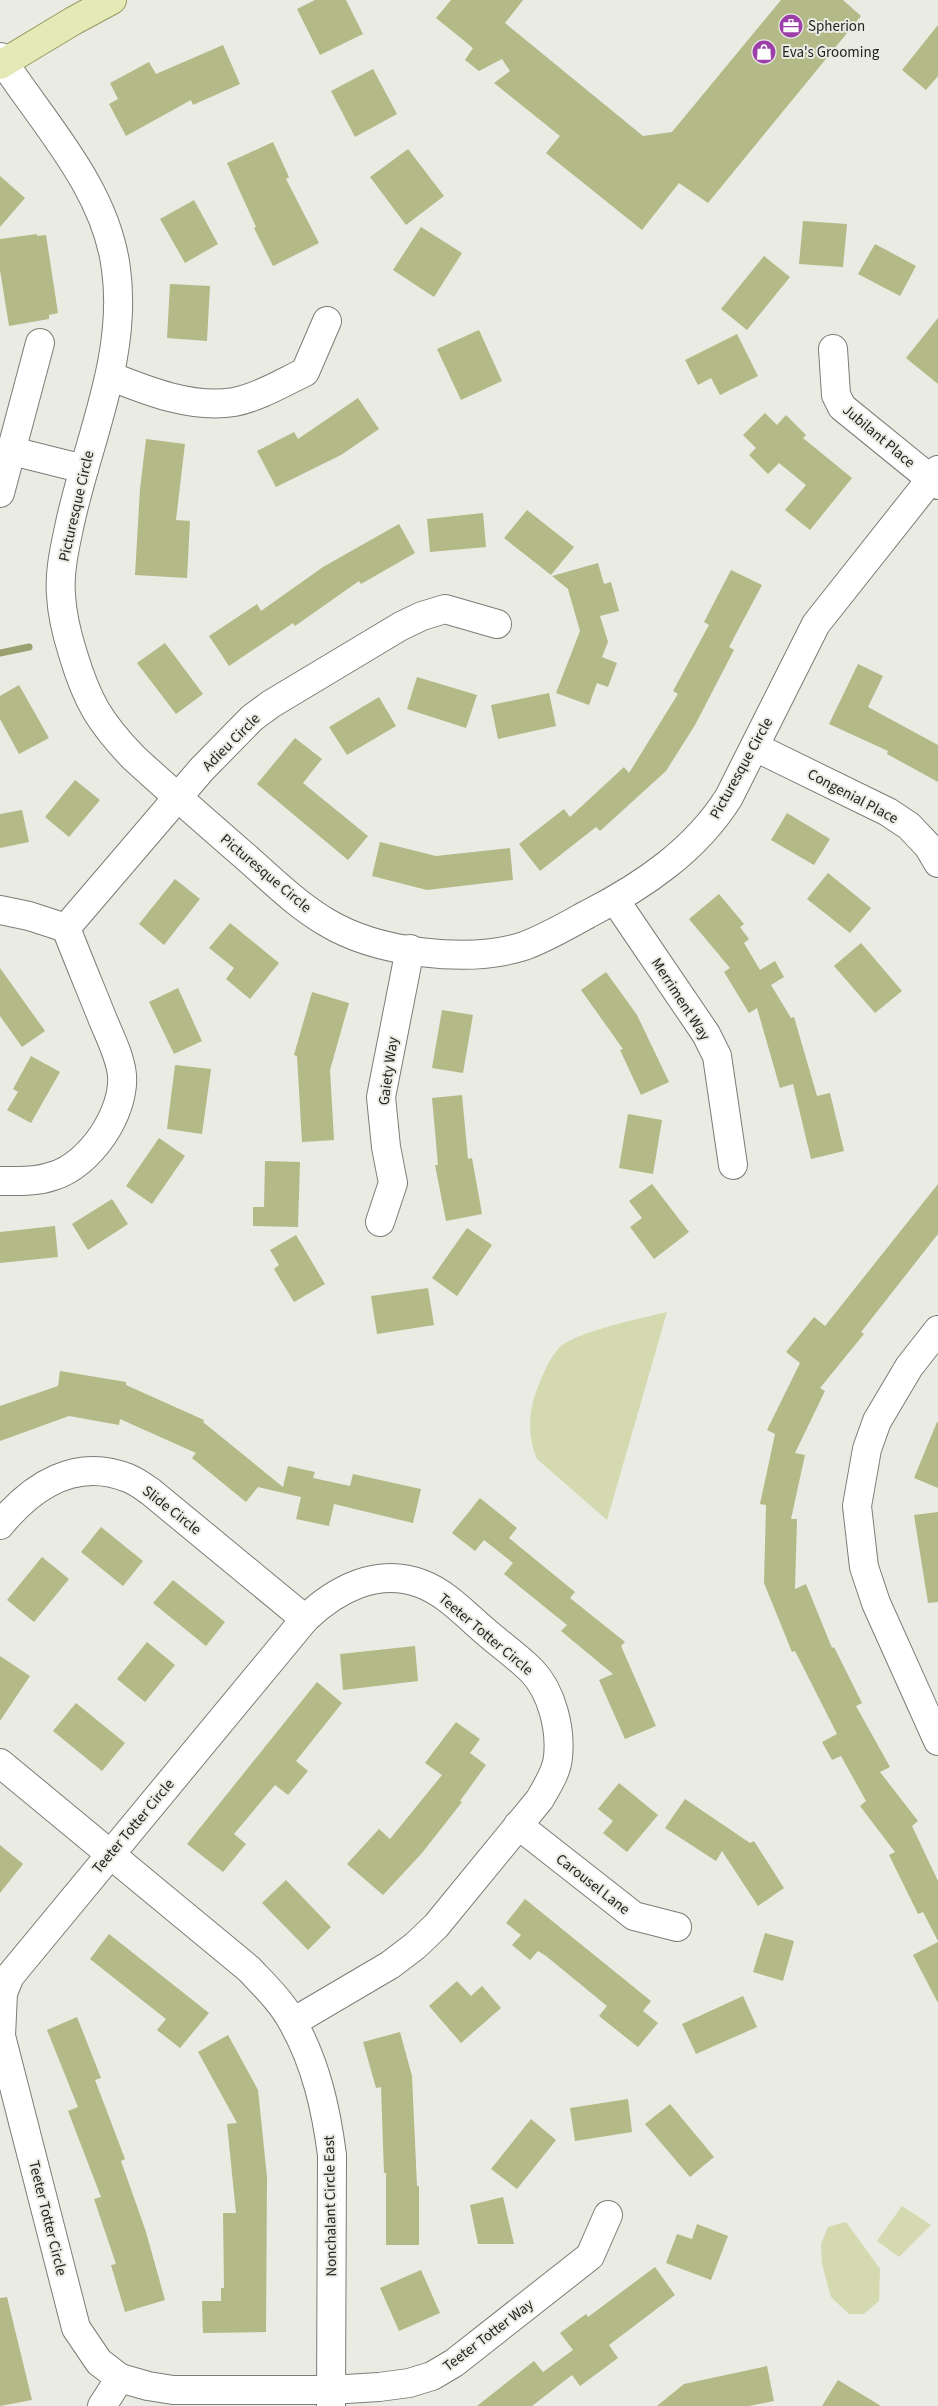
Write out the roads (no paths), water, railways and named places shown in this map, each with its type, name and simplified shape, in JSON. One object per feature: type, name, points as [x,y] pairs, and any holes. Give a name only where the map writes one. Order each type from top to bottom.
[{"type":"main road","points":[[1,62],[112,0]]},
{"type":"street","name":"Picturesque Circle","points":[[1,62],[78,170],[108,233],[116,268],[119,301],[110,376],[84,469],[62,560],[60,594],[64,624],[83,687],[96,714],[113,737],[134,758],[288,895],[326,922],[354,936],[380,944],[443,956],[491,952],[524,946],[615,900],[662,868],[702,834],[715,818],[729,797],[816,624],[936,478]]},
{"type":"street","points":[[110,376],[174,398],[202,403],[233,402],[259,394],[305,372],[327,321]]},
{"type":"street","points":[[0,493],[40,343]]},
{"type":"street","name":"Jubilant Place","points":[[833,350],[836,395],[842,407],[936,478]]},
{"type":"street","points":[[12,451],[84,469]]},
{"type":"street","name":"Adieu Circle","points":[[66,928],[179,799],[202,769],[252,718],[402,626],[422,616],[445,609],[498,624]]},
{"type":"street","name":"Congenial Place","points":[[755,747],[888,812],[909,826],[928,846],[938,863]]},
{"type":"street","name":"Merriment Way","points":[[615,900],[706,1034],[717,1056],[733,1165]]},
{"type":"street","points":[[0,910],[29,916],[66,928],[114,1047],[122,1075],[119,1104],[109,1126],[94,1147],[73,1166],[54,1176],[29,1181],[0,1181]]},
{"type":"street","name":"Gaiety Way","points":[[380,1222],[393,1183],[386,1147],[381,1097],[410,949]]},
{"type":"street","points":[[938,1330],[909,1367],[877,1421],[866,1449],[857,1506],[864,1567],[876,1603],[938,1741]]},
{"type":"street","name":"Slide Circle","points":[[0,1525],[32,1491],[58,1478],[85,1471],[107,1472],[128,1478],[151,1492],[305,1619]]},
{"type":"street","name":"Teeter Totter Circle","points":[[293,2022],[390,1965],[415,1946],[436,1926],[540,1798],[552,1778],[558,1758],[555,1717],[548,1697],[534,1673],[446,1598],[422,1584],[398,1579],[378,1579],[362,1583],[342,1589],[323,1602],[305,1619],[10,1976],[3,1993],[0,2014],[1,2036],[76,2328],[99,2362],[120,2378],[148,2386],[173,2390],[331,2398]]},
{"type":"street","name":"Nonchalant Circle East","points":[[0,1763],[249,1969],[274,1995],[293,2022],[319,2084],[327,2118],[332,2155],[331,2398]]},
{"type":"street","name":"Carousel Lane","points":[[518,1824],[634,1916],[677,1927]]},
{"type":"street","name":"Teeter Totter Way","points":[[331,2398],[409,2383],[432,2376],[454,2363],[590,2256],[608,2215]]},
{"type":"street","points":[[102,2406],[120,2378]]},
{"type":"waterway","points":[[0,653],[29,647]]},
{"type":"place","name":"Spherion","points":[[791,26]]},
{"type":"place","name":"Eva's Grooming","points":[[764,52]]}]
